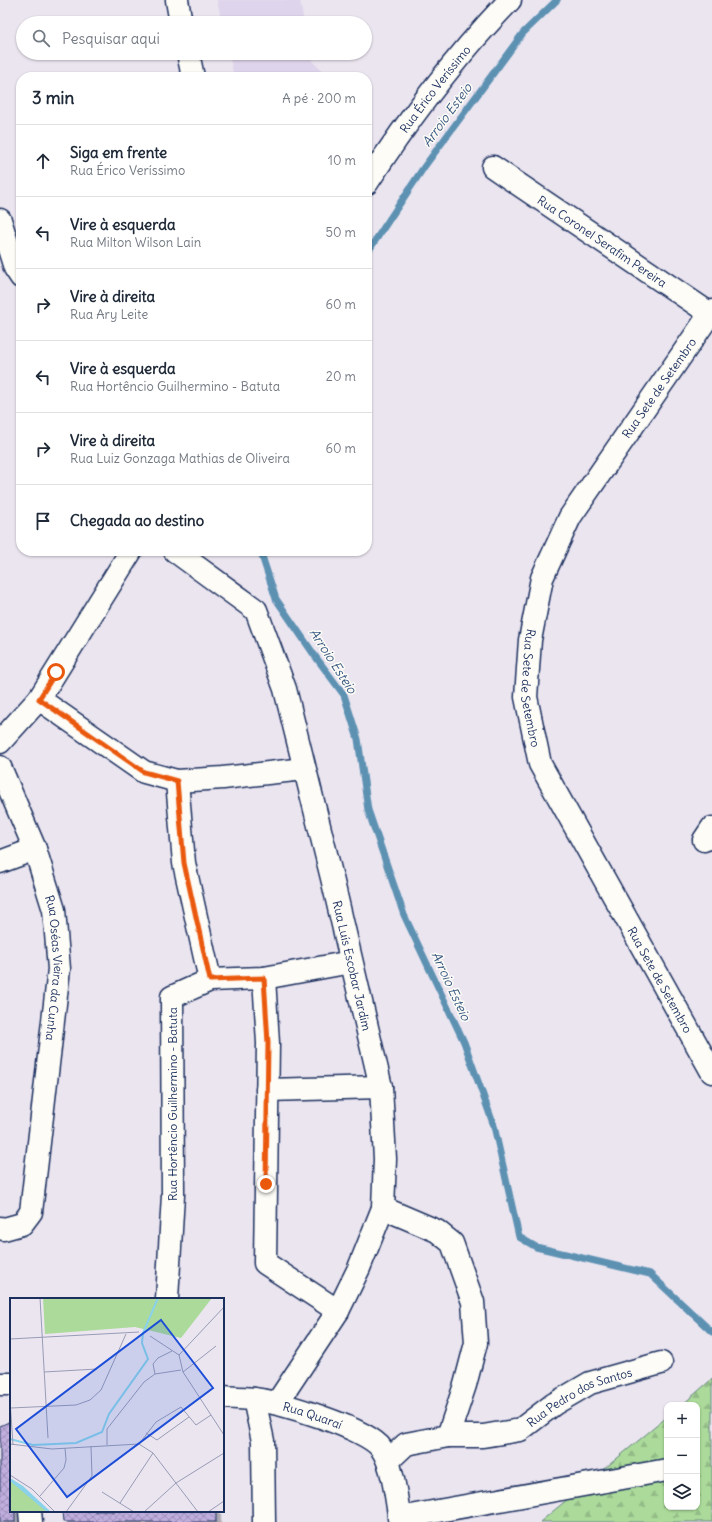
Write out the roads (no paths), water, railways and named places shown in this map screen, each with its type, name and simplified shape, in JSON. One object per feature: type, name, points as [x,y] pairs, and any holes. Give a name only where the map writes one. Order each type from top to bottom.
[{"type":"street","points":[[177,0],[180,16]]},
{"type":"street","name":"Rua Érico Veríssimo","points":[[372,175],[398,136],[456,60],[510,0]]},
{"type":"street","points":[[189,60],[192,72]]},
{"type":"street","name":"Rua Coronel Serafim Pereira","points":[[492,167],[711,313]]},
{"type":"street","points":[[0,220],[16,270]]},
{"type":"street","name":"Rua Sete de Setembro","points":[[711,313],[570,517],[542,578],[530,640],[526,697],[540,764],[712,1072]]},
{"type":"street","points":[[0,742],[39,699],[128,556]]},
{"type":"street","name":"Rua Luís Escobar Jardim","points":[[182,556],[256,610],[285,689],[381,1087],[385,1159],[383,1208],[359,1268],[338,1311],[277,1403]]},
{"type":"street","points":[[39,699],[144,772],[177,781],[304,770]]},
{"type":"street","name":"Rua Oséas Vieira da Cunha","points":[[0,767],[35,849],[54,910],[59,969],[31,1212],[22,1224],[4,1229],[0,1228]]},
{"type":"street","points":[[177,781],[184,863],[210,980]]},
{"type":"street","points":[[0,862],[35,849]]},
{"type":"street","name":"Rua Hortêncio Guilhermino - Batuta","points":[[167,1298],[173,1196],[172,997],[210,980],[264,978],[351,962]]},
{"type":"street","points":[[264,978],[268,1043],[265,1263],[338,1311]]},
{"type":"street","points":[[267,1090],[381,1087]]},
{"type":"street","points":[[383,1208],[437,1231],[452,1243],[473,1302],[476,1343],[465,1385],[448,1436]]},
{"type":"street","name":"Rua Pedro dos Santos","points":[[388,1461],[406,1444],[448,1436],[483,1436],[520,1430],[554,1404],[590,1383],[661,1363]]},
{"type":"street","name":"Rua Quaraí","points":[[224,1397],[254,1399],[277,1403],[313,1414],[357,1431],[381,1447],[388,1461]]},
{"type":"street","points":[[254,1399],[263,1441],[264,1522]]},
{"type":"street","points":[[388,1461],[399,1520],[664,1471]]},
{"type":"street","points":[[30,1512],[31,1522]]},
{"type":"waterway","name":"Arroio Esteio","points":[[372,245],[424,167],[523,33],[557,0]]},
{"type":"waterway","name":"Arroio Esteio","points":[[262,556],[276,599],[344,695],[358,739],[368,810],[404,915],[464,1042],[494,1126],[519,1237],[536,1247],[650,1274],[712,1332]]}]
